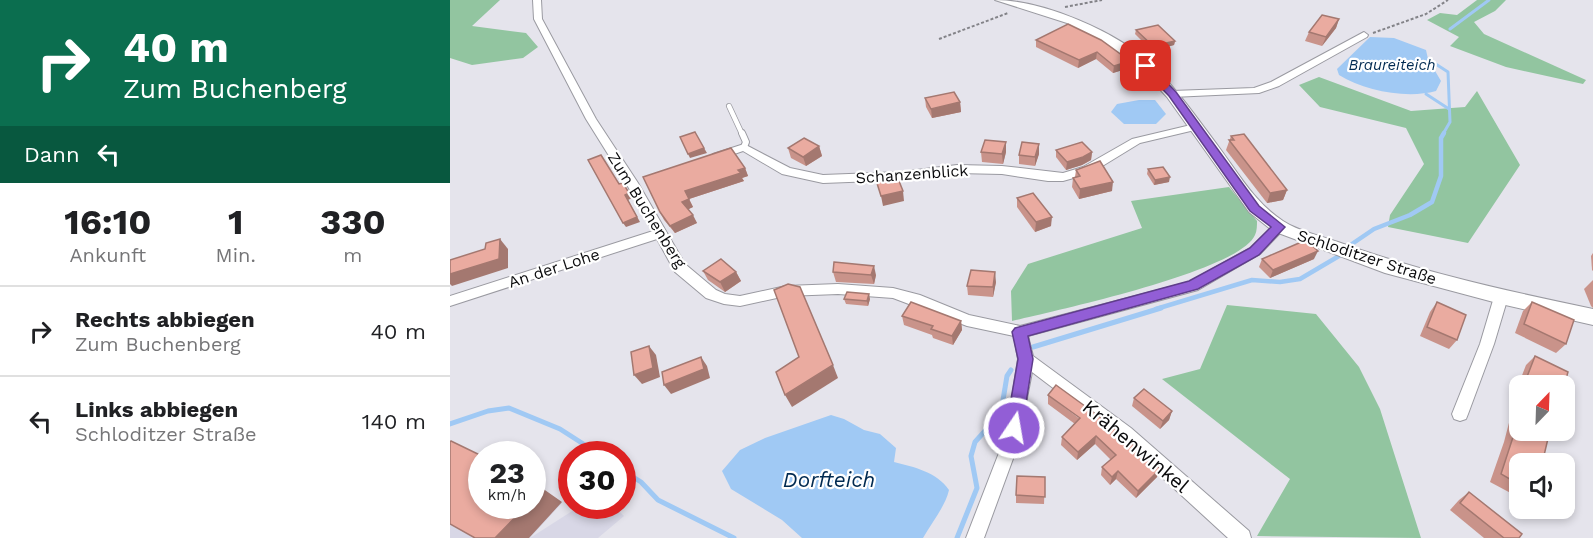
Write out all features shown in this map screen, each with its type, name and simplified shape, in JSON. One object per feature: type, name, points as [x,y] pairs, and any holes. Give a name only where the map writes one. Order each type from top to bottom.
[{"type":"street","name":"Zum Buchenberg","points":[[537,0],[538,19],[591,118],[638,182],[659,234],[680,268],[711,294],[724,299],[740,301],[786,291],[838,289],[893,293],[915,299],[967,320],[1020,332],[1193,286],[1254,251],[1279,227]]},
{"type":"street","name":"Schloditzer Straße","points":[[1001,0],[1050,12],[1071,21],[1111,42],[1146,66],[1172,94],[1255,208],[1279,227],[1384,266],[1502,297],[1593,317]]},
{"type":"street","points":[[1172,94],[1256,91],[1275,84],[1364,35]]},
{"type":"street","name":"Schanzenblick","points":[[744,147],[786,171],[823,179],[901,177],[957,169],[1002,170],[1063,177],[1087,170],[1136,141],[1195,127]]},
{"type":"street","points":[[711,158],[744,147]]},
{"type":"street","name":"An der Lohe","points":[[450,302],[659,234]]},
{"type":"street","points":[[1460,414],[1502,297]]},
{"type":"street","points":[[975,538],[1010,445],[1026,359],[1020,332]]},
{"type":"street","name":"Krähenwinkel","points":[[1026,359],[1125,434],[1242,538]]},
{"type":"lane","points":[[729,106],[746,142],[744,147]]},
{"type":"path","points":[[1050,12],[1102,0]]},
{"type":"path","points":[[1364,35],[1394,27],[1426,14],[1448,0]]},
{"type":"path","points":[[939,39],[1024,6]]},
{"type":"shaded area","points":[[450,479],[468,494],[468,519],[546,519],[546,494],[558,501],[558,507],[530,538],[450,538]]},
{"type":"shaded area","points":[[560,519],[620,519],[598,538],[530,538]]},
{"type":"green space","points":[[450,0],[500,0],[472,26],[526,33],[538,47],[523,58],[472,65],[450,58]]},
{"type":"green space","points":[[1477,0],[1506,0],[1495,11],[1474,22],[1484,34],[1586,80],[1583,84],[1506,67],[1450,46],[1459,37],[1427,20],[1440,13],[1457,15]]},
{"type":"green space","points":[[1319,77],[1411,111],[1465,107],[1477,91],[1520,165],[1468,243],[1388,227],[1390,215],[1424,164],[1406,128],[1320,107],[1299,85]]},
{"type":"green space","points":[[1229,187],[1257,221],[1255,235],[1242,249],[1217,262],[1144,288],[1012,321],[1011,291],[1028,264],[1142,228],[1131,201]]},
{"type":"green space","points":[[1227,305],[1316,314],[1359,367],[1380,409],[1421,538],[1257,536],[1290,479],[1162,379],[1200,369]]},
{"type":"water","name":"Braureiteich","points":[[1370,37],[1394,38],[1426,50],[1428,59],[1441,81],[1436,91],[1412,94],[1386,92],[1349,81],[1339,75],[1337,69]]},
{"type":"water","points":[[1155,100],[1166,114],[1156,124],[1124,124],[1111,112],[1117,104]]},
{"type":"water","name":"Dorfteich","points":[[831,415],[864,430],[880,434],[896,448],[894,462],[932,475],[949,490],[923,538],[802,538],[782,520],[731,489],[722,471],[740,450],[765,438]]},
{"type":"building","points":[[1322,15],[1339,19],[1326,37],[1309,32]]},
{"type":"building","points":[[1068,24],[1101,40],[1130,61],[1114,66],[1097,52],[1079,60],[1036,40]]},
{"type":"building","points":[[1158,25],[1175,41],[1153,46],[1136,30]]},
{"type":"building","points":[[954,92],[960,102],[931,109],[925,98]]},
{"type":"building","points":[[695,132],[704,148],[688,154],[680,137]]},
{"type":"building","points":[[1244,134],[1287,190],[1270,193],[1229,140],[1234,140],[1231,136]]},
{"type":"building","points":[[804,138],[819,146],[803,157],[788,148]]},
{"type":"building","points":[[985,140],[1006,142],[1002,154],[981,152]]},
{"type":"building","points":[[1022,142],[1039,144],[1035,157],[1019,155]]},
{"type":"building","points":[[1082,142],[1092,152],[1067,162],[1056,150]]},
{"type":"building","points":[[731,148],[745,168],[738,170],[741,173],[685,191],[689,199],[682,202],[693,215],[670,226],[660,212],[643,177]]},
{"type":"building","points":[[601,155],[619,184],[623,183],[629,193],[625,195],[637,217],[623,223],[588,160]]},
{"type":"building","points":[[1100,161],[1113,182],[1080,189],[1073,178],[1080,176],[1076,170]]},
{"type":"building","points":[[1163,167],[1170,177],[1155,180],[1148,169]]},
{"type":"building","points":[[897,176],[903,191],[881,196],[876,180]]},
{"type":"building","points":[[1033,193],[1052,217],[1036,222],[1017,198]]},
{"type":"building","points":[[500,239],[499,259],[450,274],[450,260],[485,249],[486,243]]},
{"type":"building","points":[[1306,240],[1318,251],[1273,270],[1262,259]]},
{"type":"building","points":[[721,259],[736,272],[720,282],[703,271]]},
{"type":"building","points":[[834,262],[874,266],[871,275],[833,272]]},
{"type":"building","points":[[971,270],[995,272],[993,287],[967,286]]},
{"type":"building","points":[[788,284],[800,287],[833,365],[785,395],[776,372],[799,357],[774,290]]},
{"type":"building","points":[[847,292],[869,294],[867,301],[844,299]]},
{"type":"building","points":[[911,302],[961,321],[952,336],[931,329],[933,326],[902,316]]},
{"type":"building","points":[[1437,302],[1466,315],[1457,340],[1427,327]]},
{"type":"building","points":[[1532,302],[1574,320],[1566,344],[1524,324]]},
{"type":"building","points":[[649,346],[653,368],[634,375],[631,352]]},
{"type":"building","points":[[1535,356],[1568,372],[1567,375],[1528,375]]},
{"type":"building","points":[[701,357],[704,369],[664,385],[662,372]]},
{"type":"building","points":[[1056,385],[1111,425],[1160,469],[1138,491],[1118,471],[1112,477],[1102,467],[1116,455],[1096,436],[1078,452],[1062,437],[1080,418],[1048,395]]},
{"type":"building","points":[[1144,389],[1172,411],[1163,421],[1134,398]]},
{"type":"building","points":[[1512,441],[1547,441],[1545,453],[1509,453],[1509,479],[1501,474]]},
{"type":"building","points":[[450,442],[468,449],[468,519],[513,519],[495,538],[475,538],[450,524]]},
{"type":"building","points":[[1017,476],[1045,477],[1045,497],[1016,495]]},
{"type":"building","points":[[1469,492],[1522,534],[1519,538],[1504,538],[1460,503]]},
{"type":"waterway","points":[[1450,29],[1489,0]]},
{"type":"waterway","points":[[1428,59],[1448,72],[1450,122],[1443,134]]},
{"type":"waterway","points":[[1426,94],[1449,109]]},
{"type":"waterway","points":[[1349,246],[1374,229],[1410,215],[1432,202],[1441,176],[1441,138],[1444,133]]},
{"type":"waterway","points":[[1156,309],[1252,280],[1280,282],[1300,279],[1339,256]]},
{"type":"waterway","points":[[1033,347],[1161,308]]},
{"type":"waterway","points":[[957,538],[977,488],[971,456],[975,442],[993,422],[1002,406],[1007,376],[1011,370]]},
{"type":"waterway","points":[[450,424],[488,411],[509,408],[560,429],[579,441]]},
{"type":"waterway","points":[[636,479],[658,500],[734,538]]},
{"type":"route","points":[[1014,428],[1026,359],[1020,332],[1193,286],[1254,251],[1279,227],[1255,208],[1236,185],[1225,165],[1172,94],[1146,66]]}]
